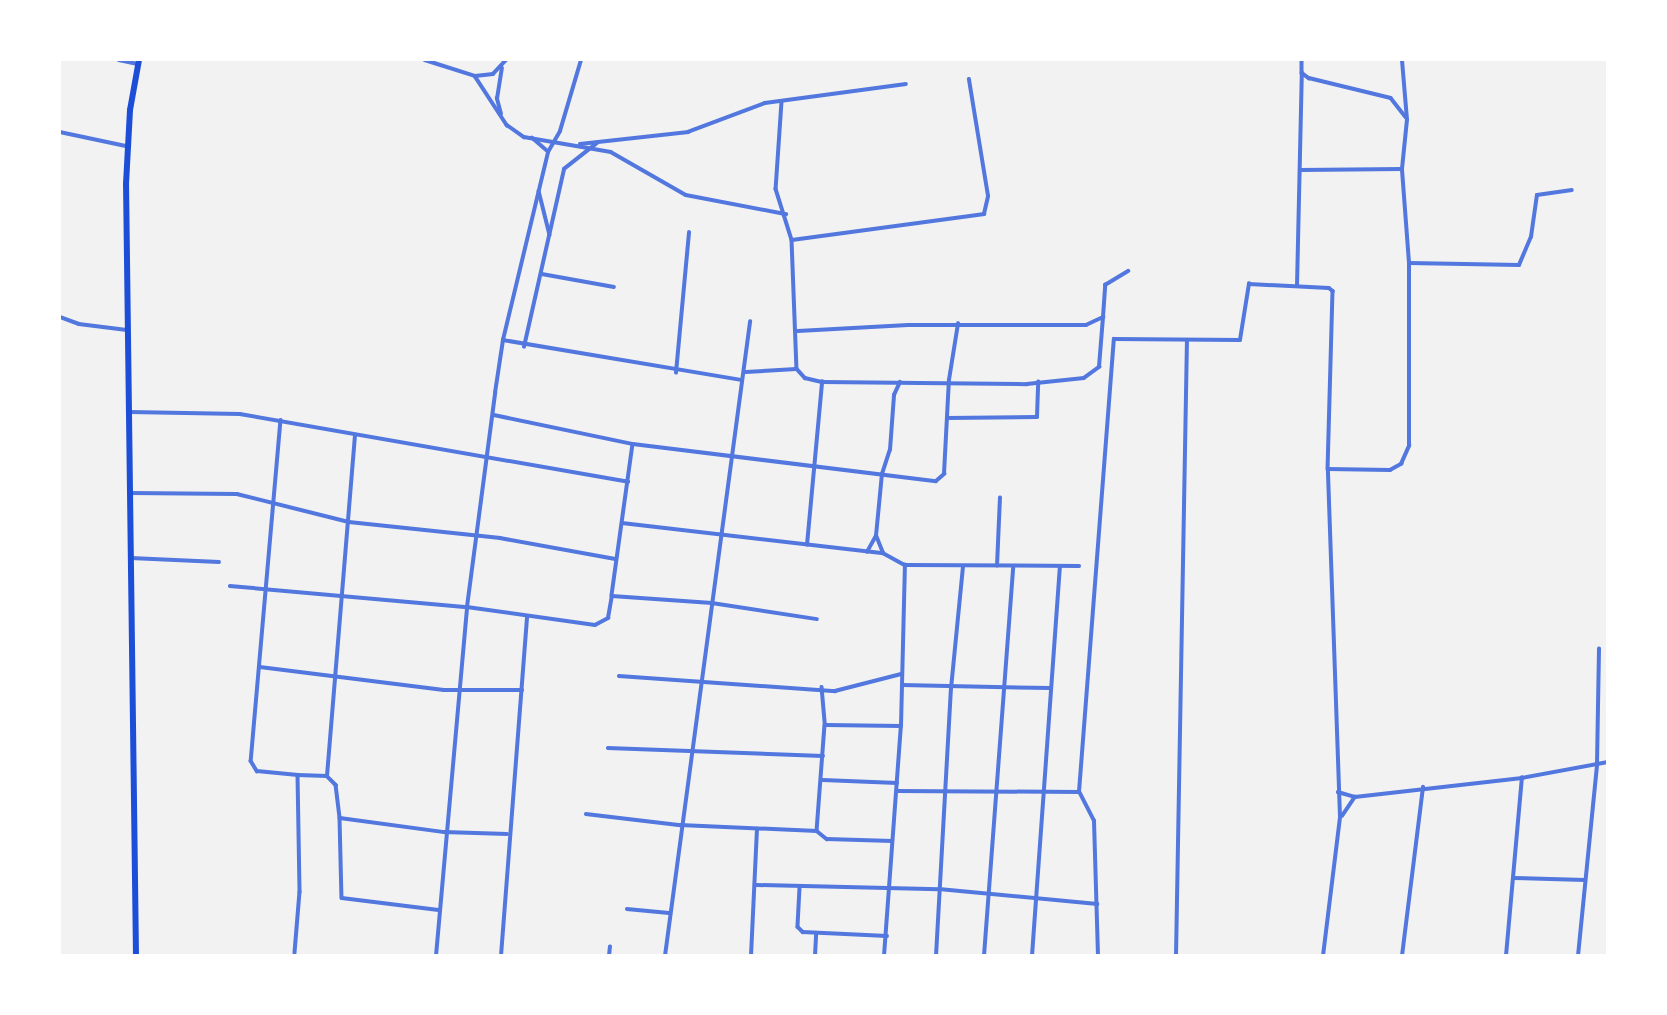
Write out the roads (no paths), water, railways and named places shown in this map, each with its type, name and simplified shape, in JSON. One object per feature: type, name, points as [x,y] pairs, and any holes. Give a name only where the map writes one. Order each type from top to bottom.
[{"type":"main road","points":[[136,956],[126,146],[139,62]]},
{"type":"street","points":[[120,60],[139,62]]},
{"type":"street","points":[[425,60],[475,76],[493,75],[502,68]]},
{"type":"street","points":[[502,118],[497,99],[506,60]]},
{"type":"street","points":[[436,956],[444,832],[467,607],[489,460],[503,340],[538,186],[581,60]]},
{"type":"street","points":[[1297,286],[1302,60]]},
{"type":"street","points":[[1328,469],[1390,470],[1406,457],[1409,263],[1402,169],[1407,120],[1402,60]]},
{"type":"street","points":[[1302,73],[1338,87],[1391,98],[1407,120]]},
{"type":"street","points":[[475,76],[502,118],[515,132],[532,138],[611,152],[681,193],[786,214]]},
{"type":"street","points":[[792,240],[984,214],[988,196],[970,80]]},
{"type":"street","points":[[574,144],[688,132],[765,103],[906,83]]},
{"type":"street","points":[[782,102],[775,177],[792,240],[798,331],[797,369],[808,380],[1038,382],[1094,375],[1100,367],[1105,285],[1128,271]]},
{"type":"street","points":[[60,132],[126,146]]},
{"type":"street","points":[[532,138],[548,152]]},
{"type":"street","points":[[524,347],[564,169],[601,141]]},
{"type":"street","points":[[1300,170],[1402,169]]},
{"type":"street","points":[[538,186],[550,235]]},
{"type":"street","points":[[1409,263],[1519,265],[1531,237],[1536,195],[1572,190]]},
{"type":"street","points":[[676,373],[689,233]]},
{"type":"street","points":[[541,274],[614,287]]},
{"type":"street","points":[[1102,338],[1186,341],[1242,339],[1249,284],[1324,286],[1333,291],[1328,469],[1340,817],[1323,956]]},
{"type":"street","points":[[60,317],[79,324],[127,330]]},
{"type":"street","points":[[798,331],[958,324],[1086,325],[1103,317]]},
{"type":"street","points":[[666,956],[680,825],[734,458],[741,380],[746,372],[750,322]]},
{"type":"street","points":[[494,415],[633,444],[813,470],[941,479],[949,380],[958,324]]},
{"type":"street","points":[[1098,956],[1094,821],[1079,792],[1114,339]]},
{"type":"street","points":[[503,340],[524,347],[676,373],[741,380]]},
{"type":"street","points":[[1176,956],[1186,341]]},
{"type":"street","points":[[746,372],[797,369]]},
{"type":"street","points":[[807,545],[822,382]]},
{"type":"street","points":[[866,552],[876,536],[882,474],[890,450],[894,395],[901,382]]},
{"type":"street","points":[[947,418],[1037,417],[1038,382]]},
{"type":"street","points":[[128,412],[240,414],[489,460],[628,482]]},
{"type":"street","points":[[281,420],[251,765],[257,772],[327,776],[336,785],[340,818],[342,898],[438,910]]},
{"type":"street","points":[[327,776],[355,436]]},
{"type":"street","points":[[230,586],[467,607],[527,618],[595,625],[608,618],[633,444]]},
{"type":"street","points":[[130,493],[237,494],[349,522],[476,537],[615,559]]},
{"type":"street","points":[[996,566],[1000,498]]},
{"type":"street","points":[[622,523],[883,553],[905,565],[1079,566]]},
{"type":"street","points":[[876,536],[883,553]]},
{"type":"street","points":[[130,558],[219,562]]},
{"type":"street","points":[[884,956],[901,726],[905,565]]},
{"type":"street","points":[[936,956],[951,689],[963,566]]},
{"type":"street","points":[[984,956],[1013,566]]},
{"type":"street","points":[[1032,956],[1060,566]]},
{"type":"street","points":[[612,596],[712,603],[817,619]]},
{"type":"street","points":[[501,956],[507,834],[527,618]]},
{"type":"street","points":[[1577,956],[1597,764],[1599,649]]},
{"type":"street","points":[[260,667],[460,691],[522,690]]},
{"type":"street","points":[[619,676],[701,684],[822,687],[835,691],[901,674]]},
{"type":"street","points":[[902,685],[951,689],[1003,685],[1050,688]]},
{"type":"street","points":[[817,831],[823,780],[825,725],[822,687]]},
{"type":"street","points":[[825,725],[901,726]]},
{"type":"street","points":[[608,748],[823,756]]},
{"type":"street","points":[[1338,792],[1354,797],[1423,787],[1522,778],[1608,762]]},
{"type":"street","points":[[295,953],[300,892],[298,775]]},
{"type":"street","points":[[1506,956],[1522,778]]},
{"type":"street","points":[[823,780],[897,783]]},
{"type":"street","points":[[1402,956],[1423,787]]},
{"type":"street","points":[[897,790],[1079,792]]},
{"type":"street","points":[[1340,817],[1354,797]]},
{"type":"street","points":[[586,814],[680,825],[817,831],[827,839],[892,841]]},
{"type":"street","points":[[340,818],[444,832],[507,834]]},
{"type":"street","points":[[751,956],[757,885],[752,874],[757,829]]},
{"type":"street","points":[[1513,878],[1585,880]]},
{"type":"street","points":[[757,885],[939,889],[1097,904]]},
{"type":"street","points":[[800,888],[798,927],[816,934],[887,936]]},
{"type":"street","points":[[627,909],[669,913]]},
{"type":"street","points":[[815,956],[816,934]]},
{"type":"street","points":[[609,956],[610,947]]}]
